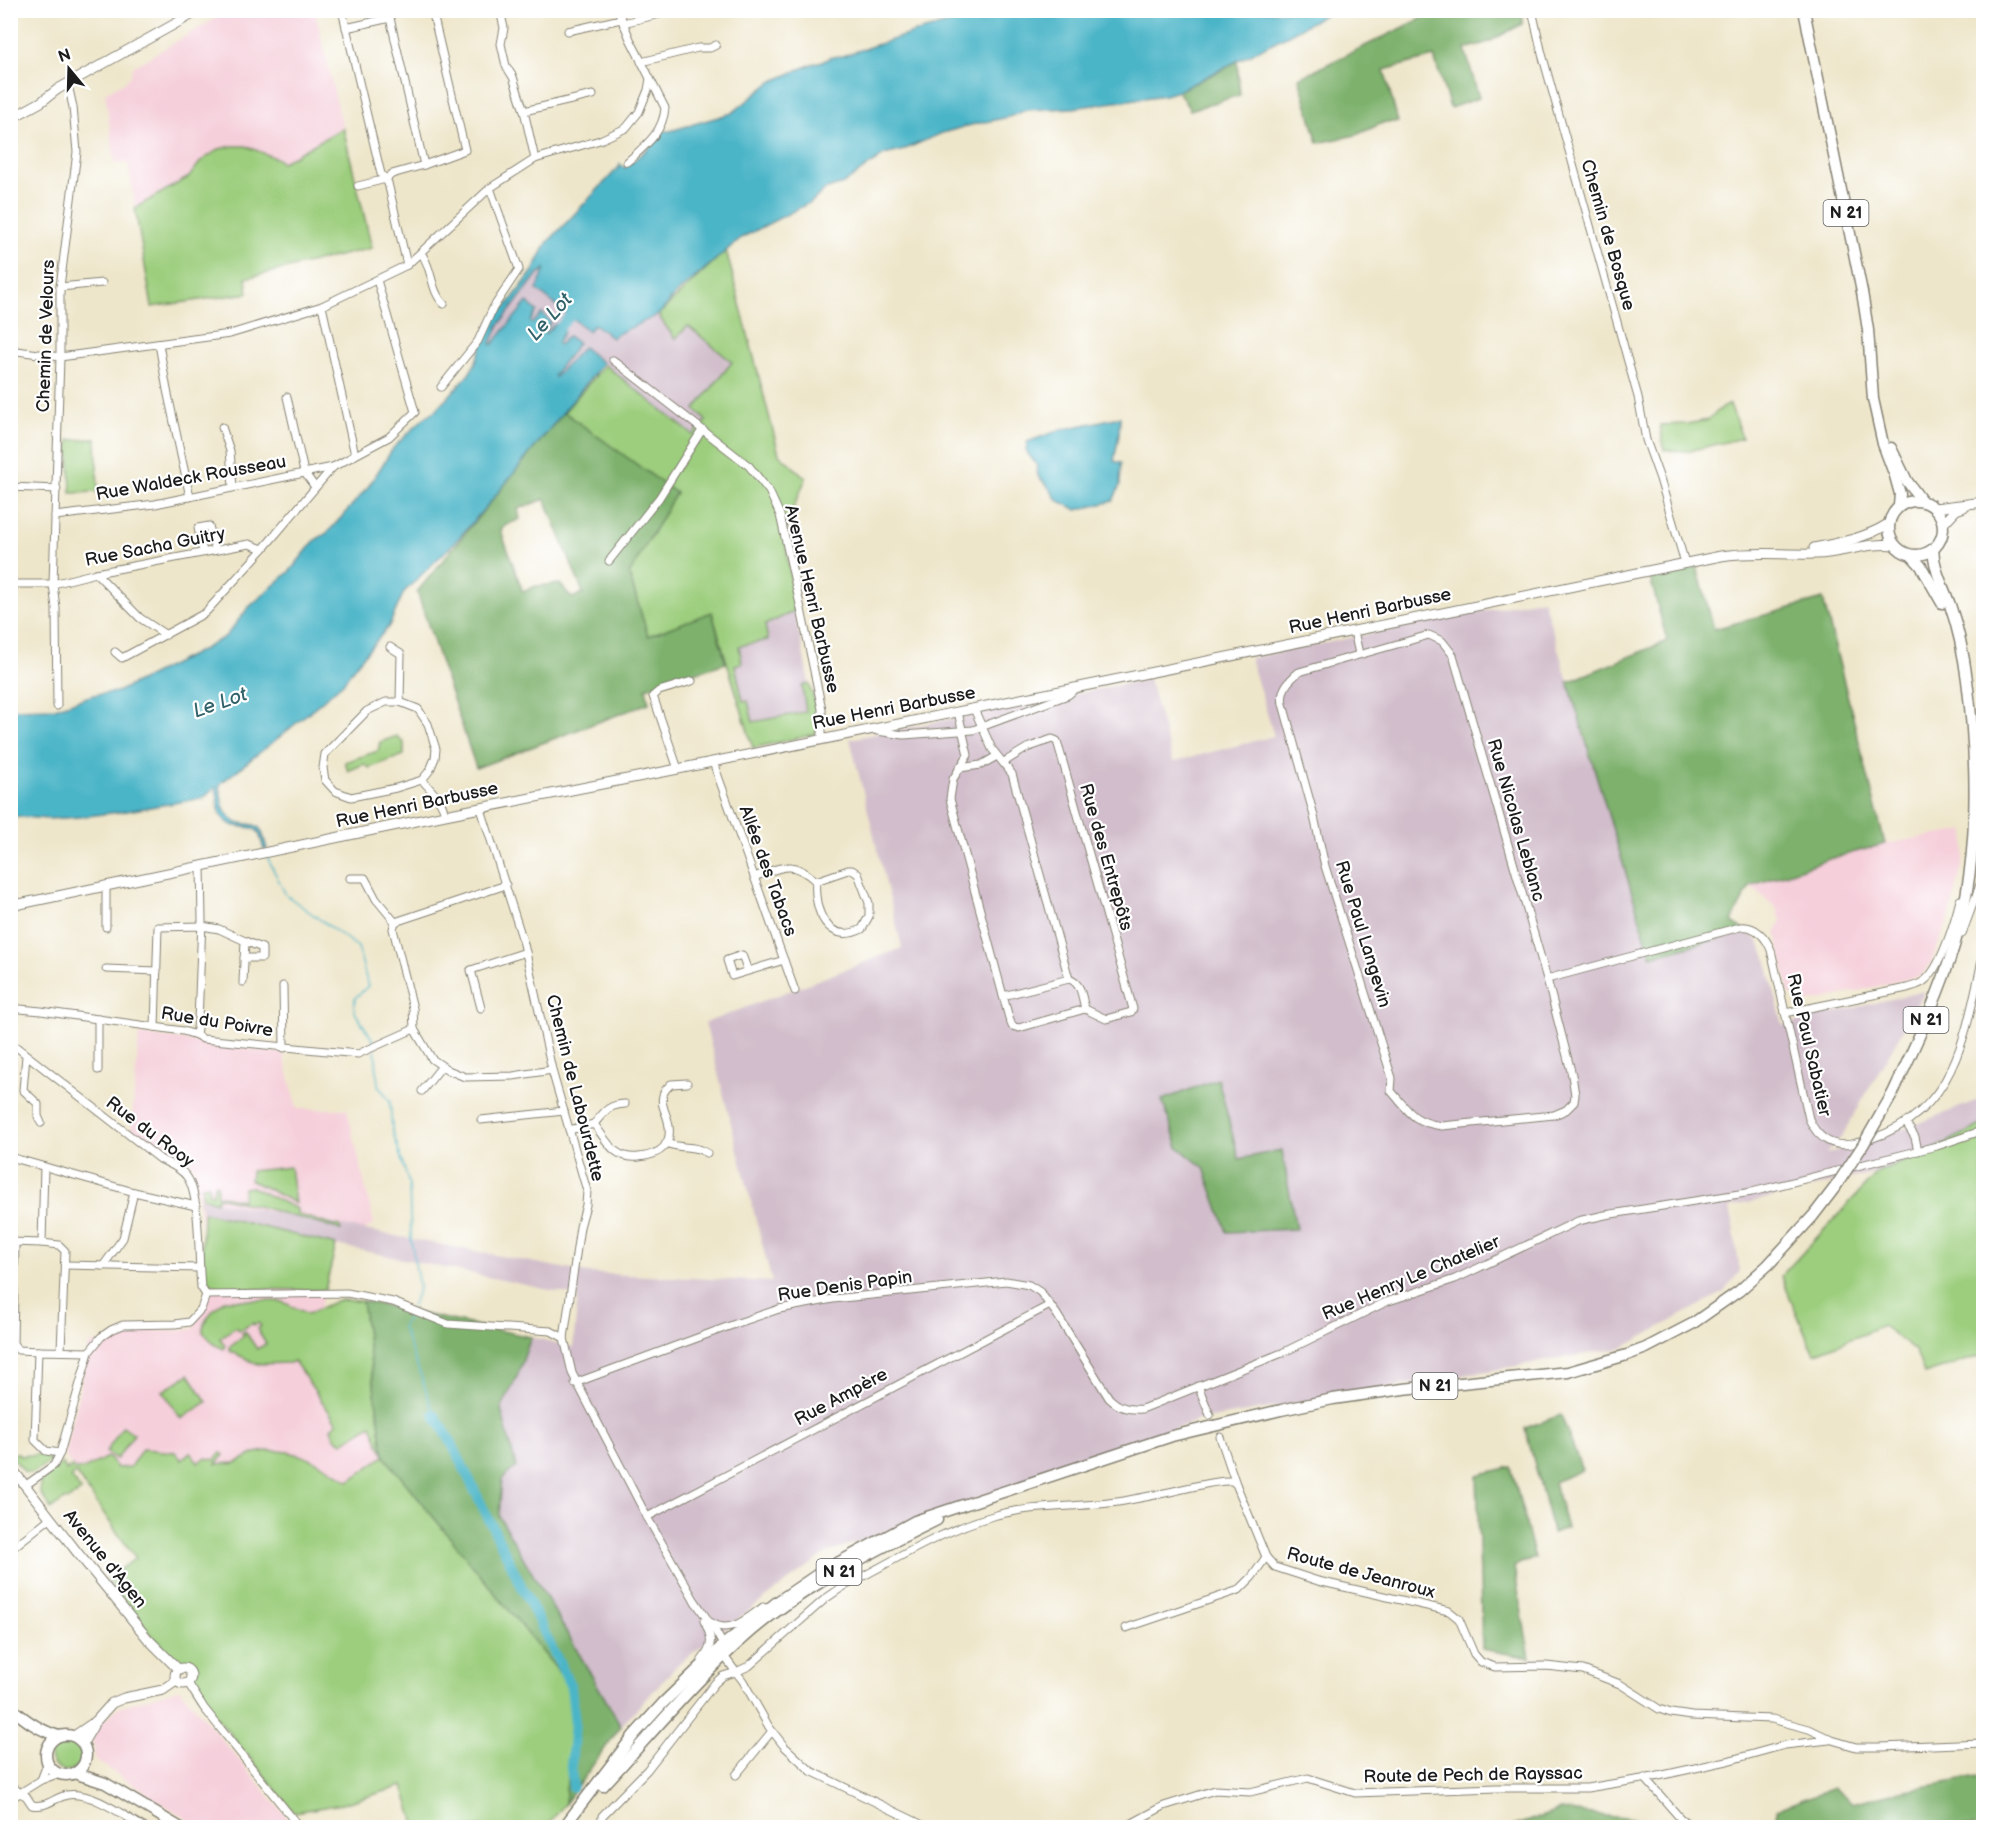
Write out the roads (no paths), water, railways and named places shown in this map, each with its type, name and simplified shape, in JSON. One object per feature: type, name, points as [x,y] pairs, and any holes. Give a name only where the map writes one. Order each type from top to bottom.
[{"type":"main road","points":[[10,119],[200,10]]},
{"type":"main road","name":"N 21","points":[[1804,10],[1862,292],[1868,330],[1870,377],[1877,418],[1883,444],[1895,476],[1899,506]]},
{"type":"main road","name":"N 21","points":[[1877,418],[1907,481],[1921,500]]},
{"type":"main road","points":[[1921,500],[1935,508],[1943,524],[1943,533],[1940,542],[1933,549],[1925,554],[1912,556],[1895,545],[1889,536],[1888,524],[1891,515],[1899,506],[1908,501],[1921,500]]},
{"type":"main road","points":[[1935,508],[1979,502]]},
{"type":"main road","points":[[1943,524],[1956,510],[1979,502]]},
{"type":"main road","name":"Rue Henri Barbusse","points":[[1785,552],[1851,540],[1888,524]]},
{"type":"main road","name":"Rue Henri Barbusse","points":[[10,906],[1685,563],[1747,552],[1816,554],[1878,544],[1895,545]]},
{"type":"main road","name":"N 21","points":[[563,1827],[724,1651],[777,1602],[821,1572],[915,1521],[1172,1436],[1281,1410],[1403,1389],[1568,1372],[1626,1355],[1646,1348],[1692,1324],[1739,1291],[1768,1265],[1813,1216],[1836,1186],[1893,1093],[1928,1015],[1954,946],[1967,896],[1973,843],[1974,798],[1967,682],[1950,606],[1934,563],[1933,549]]},
{"type":"main road","name":"N 21","points":[[1912,556],[1921,566],[1940,598],[1958,639]]},
{"type":"main road","name":"Avenue d'Agen","points":[[10,1466],[148,1639],[178,1669]]},
{"type":"main road","name":"N 21","points":[[563,1827],[634,1735],[690,1677],[792,1601],[861,1559],[965,1506]]},
{"type":"main road","points":[[183,1668],[190,1672],[188,1683],[180,1684],[176,1681],[175,1674],[178,1669],[183,1668]]},
{"type":"main road","points":[[83,1743],[96,1721],[112,1703],[163,1689],[176,1681]]},
{"type":"main road","points":[[10,1707],[27,1722],[47,1749],[48,1762],[55,1771],[74,1773],[105,1783]]},
{"type":"main road","points":[[27,1722],[47,1733],[74,1736],[96,1721]]},
{"type":"main road","points":[[47,1749],[59,1736]]},
{"type":"main road","points":[[74,1736],[83,1743],[85,1749],[83,1765],[74,1773]]},
{"type":"main road","points":[[85,1760],[105,1783],[118,1793],[181,1827]]},
{"type":"street","points":[[342,10],[381,174],[386,179],[406,265]]},
{"type":"street","points":[[358,186],[386,179],[392,174],[465,150],[432,10]]},
{"type":"street","points":[[500,10],[504,28],[501,44],[524,111],[535,159]]},
{"type":"street","points":[[618,10],[665,108],[664,121],[654,138],[627,162]]},
{"type":"street","points":[[568,31],[660,14],[662,10]]},
{"type":"street","name":"Chemin de Bosque","points":[[1532,10],[1542,54],[1638,397],[1647,440],[1685,563]]},
{"type":"street","points":[[346,28],[390,18],[424,165]]},
{"type":"street","points":[[642,63],[716,45]]},
{"type":"street","points":[[10,350],[60,357],[230,334],[322,306],[406,265],[490,188],[535,159],[600,140],[626,128],[639,112],[650,79]]},
{"type":"street","name":"Chemin de Velours","points":[[57,706],[56,608],[52,584],[57,489],[60,287],[77,152],[68,87]]},
{"type":"street","points":[[524,111],[593,95]]},
{"type":"street","points":[[441,387],[478,341],[493,308],[519,270],[490,188]]},
{"type":"street","points":[[421,253],[426,260],[438,298],[444,304]]},
{"type":"street","points":[[114,652],[122,658],[205,613],[333,466],[389,437],[416,412],[376,280]]},
{"type":"street","points":[[60,287],[102,283]]},
{"type":"street","points":[[322,306],[355,455]]},
{"type":"street","points":[[159,344],[190,497]]},
{"type":"street","name":"Avenue Henri Barbusse","points":[[613,360],[749,466],[769,491],[780,515],[822,709],[822,740]]},
{"type":"street","points":[[287,397],[304,472],[315,487]]},
{"type":"street","points":[[222,427],[230,451],[233,487]]},
{"type":"street","points":[[609,561],[659,498],[702,430]]},
{"type":"street","name":"Rue Waldeck Rousseau","points":[[55,516],[155,504],[333,466]]},
{"type":"street","points":[[10,487],[57,489]]},
{"type":"street","points":[[203,552],[198,528],[209,526],[215,549]]},
{"type":"street","name":"Rue Sacha Guitry","points":[[10,584],[52,584],[96,573],[249,544],[263,549]]},
{"type":"street","points":[[96,573],[140,618],[166,634]]},
{"type":"street","points":[[1354,631],[1359,654]]},
{"type":"street","name":"Rue Nicolas Leblanc","points":[[1359,654],[1429,635],[1442,641],[1452,655],[1547,979],[1575,1095]]},
{"type":"street","points":[[390,647],[401,654],[400,702]]},
{"type":"street","name":"Rue Paul Langevin","points":[[1359,654],[1299,672],[1282,692],[1281,698],[1313,812],[1325,866],[1392,1078],[1391,1091],[1417,1119],[1426,1124],[1442,1126],[1554,1115],[1569,1108],[1574,1102],[1575,1095]]},
{"type":"street","points":[[678,770],[653,696],[660,691],[692,681]]},
{"type":"street","points":[[876,729],[882,733],[904,735],[964,732],[982,728],[1068,695],[1076,689]]},
{"type":"street","points":[[386,702],[400,702],[418,709],[428,724],[435,743],[435,758],[422,780],[351,797],[335,791],[325,780],[323,768],[326,754],[332,746],[367,711],[386,702]]},
{"type":"street","points":[[974,709],[997,756],[1012,774],[1069,979]]},
{"type":"street","points":[[958,712],[968,755],[952,779],[950,798],[1003,996],[1012,1026],[1019,1028],[1085,1009],[1078,984],[1069,979],[1003,996]]},
{"type":"street","name":"Rue des Entrepôts","points":[[1004,762],[1027,748],[1044,742],[1054,740],[1058,745],[1133,1009],[1131,1012],[1106,1019],[1085,1009]]},
{"type":"street","points":[[959,768],[981,765],[997,756]]},
{"type":"street","name":"Allée des Tabacs","points":[[713,762],[795,991]]},
{"type":"street","points":[[422,780],[439,799],[446,815]]},
{"type":"street","name":"Chemin de Labourdette","points":[[481,809],[526,952],[552,1070],[587,1191],[564,1338],[575,1383],[695,1601]]},
{"type":"street","points":[[196,1035],[202,926],[201,866]]},
{"type":"street","points":[[754,877],[786,866],[795,867],[816,881]]},
{"type":"street","points":[[1785,1014],[1907,988],[1926,980],[1937,964],[1952,928],[1971,866]]},
{"type":"street","points":[[848,870],[855,872],[862,884],[870,909],[862,928],[845,934],[836,932],[827,925],[815,893],[816,881],[848,870]]},
{"type":"street","points":[[1954,946],[1962,933],[1983,874]]},
{"type":"street","points":[[350,878],[365,878],[376,899],[395,922]]},
{"type":"street","points":[[106,885],[106,927]]},
{"type":"street","points":[[395,922],[506,885]]},
{"type":"street","points":[[395,922],[393,928],[413,1008],[414,1029],[432,1059],[465,1077],[513,1076],[552,1070]]},
{"type":"street","points":[[155,1027],[158,927],[202,926],[219,929],[262,948],[262,958],[244,958]]},
{"type":"street","name":"Rue Paul Sabatier","points":[[1547,979],[1746,926],[1761,933],[1768,941],[1809,1119],[1821,1138],[1848,1145],[1877,1137],[1906,1123],[1940,1091],[1953,1068],[1963,1041],[1983,952]]},
{"type":"street","points":[[243,982],[244,941]]},
{"type":"street","points":[[481,1008],[471,970],[526,952]]},
{"type":"street","points":[[748,971],[784,960]]},
{"type":"street","points":[[106,969],[157,971]]},
{"type":"street","points":[[283,986],[284,1048]]},
{"type":"street","name":"Rue du Poivre","points":[[10,1008],[155,1027],[196,1035],[203,1039],[358,1054],[414,1029]]},
{"type":"street","points":[[98,1019],[98,1070]]},
{"type":"street","name":"Rue du Rooy","points":[[10,1042],[160,1159],[183,1172],[189,1179],[196,1206],[201,1287],[206,1295]]},
{"type":"street","points":[[26,1056],[23,1090],[38,1104],[38,1116],[41,1123]]},
{"type":"street","points":[[422,1090],[442,1066]]},
{"type":"street","points":[[594,1124],[612,1149],[621,1156],[633,1158],[652,1155],[663,1149],[670,1137],[669,1123],[662,1104],[663,1092],[671,1084],[687,1083]]},
{"type":"street","points":[[569,1130],[594,1124],[606,1110],[615,1105],[625,1104]]},
{"type":"street","points":[[481,1120],[564,1111]]},
{"type":"street","points":[[1906,1123],[1915,1137],[1918,1150]]},
{"type":"street","name":"Rue Henry Le Chatelier","points":[[1050,1305],[1109,1398],[1116,1404],[1132,1410],[1142,1409],[1282,1353],[1386,1302],[1455,1279],[1578,1221],[1614,1213],[1752,1192],[1937,1146],[1983,1130]]},
{"type":"street","points":[[666,1143],[677,1148],[698,1147],[707,1153]]},
{"type":"street","points":[[10,1157],[134,1192],[196,1206]]},
{"type":"street","points":[[42,1243],[44,1167]]},
{"type":"street","points":[[103,1266],[123,1238],[134,1192]]},
{"type":"street","points":[[61,1350],[65,1251],[59,1245],[13,1242],[13,1343],[18,1350],[89,1352]]},
{"type":"street","points":[[65,1265],[199,1268]]},
{"type":"street","name":"Rue Denis Papin","points":[[575,1383],[757,1316],[779,1309],[833,1299],[1012,1281],[1029,1285],[1040,1292],[1050,1305]]},
{"type":"street","points":[[26,1485],[54,1465],[60,1453],[89,1352],[101,1337],[123,1325],[189,1322],[201,1309],[206,1295],[347,1293],[393,1302],[448,1324],[551,1332],[564,1338]]},
{"type":"street","name":"Rue Ampère","points":[[647,1516],[1050,1305]]},
{"type":"street","points":[[38,1351],[35,1440],[46,1451],[60,1453]]},
{"type":"street","points":[[1198,1386],[1210,1415]]},
{"type":"street","name":"Route de Jeanroux","points":[[1220,1437],[1236,1484],[1266,1557],[1275,1567],[1318,1581],[1449,1611],[1459,1619],[1474,1654],[1481,1662],[1495,1667],[1546,1665],[1583,1670],[1620,1684],[1659,1709],[1671,1713],[1772,1719],[1809,1729],[1832,1740],[1856,1747],[1983,1743]]},
{"type":"street","points":[[10,1484],[19,1476]]},
{"type":"street","points":[[601,1827],[602,1816],[647,1770],[715,1683],[723,1676],[749,1666],[825,1599],[841,1588],[962,1527],[992,1516],[1029,1509],[1109,1503],[1224,1481],[1232,1481],[1236,1484]]},
{"type":"street","points":[[10,1550],[50,1518]]},
{"type":"street","points":[[1126,1629],[1239,1590],[1252,1577],[1266,1557]]},
{"type":"street","points":[[695,1601],[718,1627],[732,1626],[745,1620],[808,1577],[821,1572]]},
{"type":"street","points":[[695,1601],[772,1731],[810,1771],[929,1827]]},
{"type":"street","points":[[690,1677],[707,1654],[711,1643],[711,1635],[695,1601]]},
{"type":"street","points":[[188,1683],[204,1708],[300,1827]]},
{"type":"street","points":[[736,1775],[772,1731]]},
{"type":"street","name":"Route de Pech de Rayssac","points":[[1123,1827],[1164,1806],[1215,1790],[1250,1792],[1308,1778],[1324,1781],[1342,1790],[1355,1793],[1497,1788],[1587,1788],[1727,1761],[1785,1745],[1832,1740]]},
{"type":"street","points":[[41,1780],[48,1762]]},
{"type":"street","points":[[10,1799],[41,1780],[60,1773]]},
{"type":"street","points":[[1645,1778],[1680,1818],[1694,1827]]},
{"type":"street","points":[[10,1784],[26,1796],[32,1804],[40,1807],[57,1798],[83,1795],[145,1827]]},
{"type":"water","points":[[998,11],[1331,11],[1178,91],[1165,95],[1073,108],[1026,110],[1009,117],[942,133],[901,151],[884,155],[843,184],[824,190],[813,201],[741,238],[670,299],[672,299],[658,315],[612,338],[594,324],[588,331],[537,290],[545,269],[537,275],[499,325],[492,345],[527,302],[537,311],[530,322],[533,323],[542,313],[551,322],[545,334],[555,324],[564,332],[557,343],[559,345],[568,336],[578,343],[554,375],[555,377],[583,347],[603,363],[492,500],[455,542],[404,592],[389,626],[343,683],[220,784],[225,811],[237,823],[259,827],[267,849],[264,850],[255,829],[231,824],[221,815],[216,787],[203,798],[127,811],[48,819],[11,816],[11,709],[55,708],[93,695],[117,692],[226,636],[248,608],[290,571],[315,540],[327,533],[338,521],[368,487],[394,447],[424,418],[436,410],[469,374],[475,364],[489,324],[509,303],[533,271],[547,243],[620,164],[625,168],[653,144],[662,131],[670,131],[732,113],[771,82],[812,64],[913,33]]},
{"type":"water","points":[[1120,417],[1114,461],[1121,463],[1120,485],[1113,501],[1077,510],[1057,500],[1038,476],[1036,464],[1026,451],[1027,442],[1060,430]]},
{"type":"waterway","name":"Le Lot","points":[[551,339],[565,321],[579,309]]},
{"type":"waterway","points":[[267,857],[286,895],[358,947],[368,986],[355,998],[354,1011],[374,1043]]},
{"type":"waterway","points":[[375,1048],[378,1085],[390,1101],[392,1129],[409,1184],[411,1239],[419,1287],[412,1307]]},
{"type":"waterway","points":[[410,1312],[402,1327],[434,1414]]},
{"type":"waterway","points":[[434,1414],[450,1440],[571,1687],[575,1723],[571,1766],[573,1788]]}]
